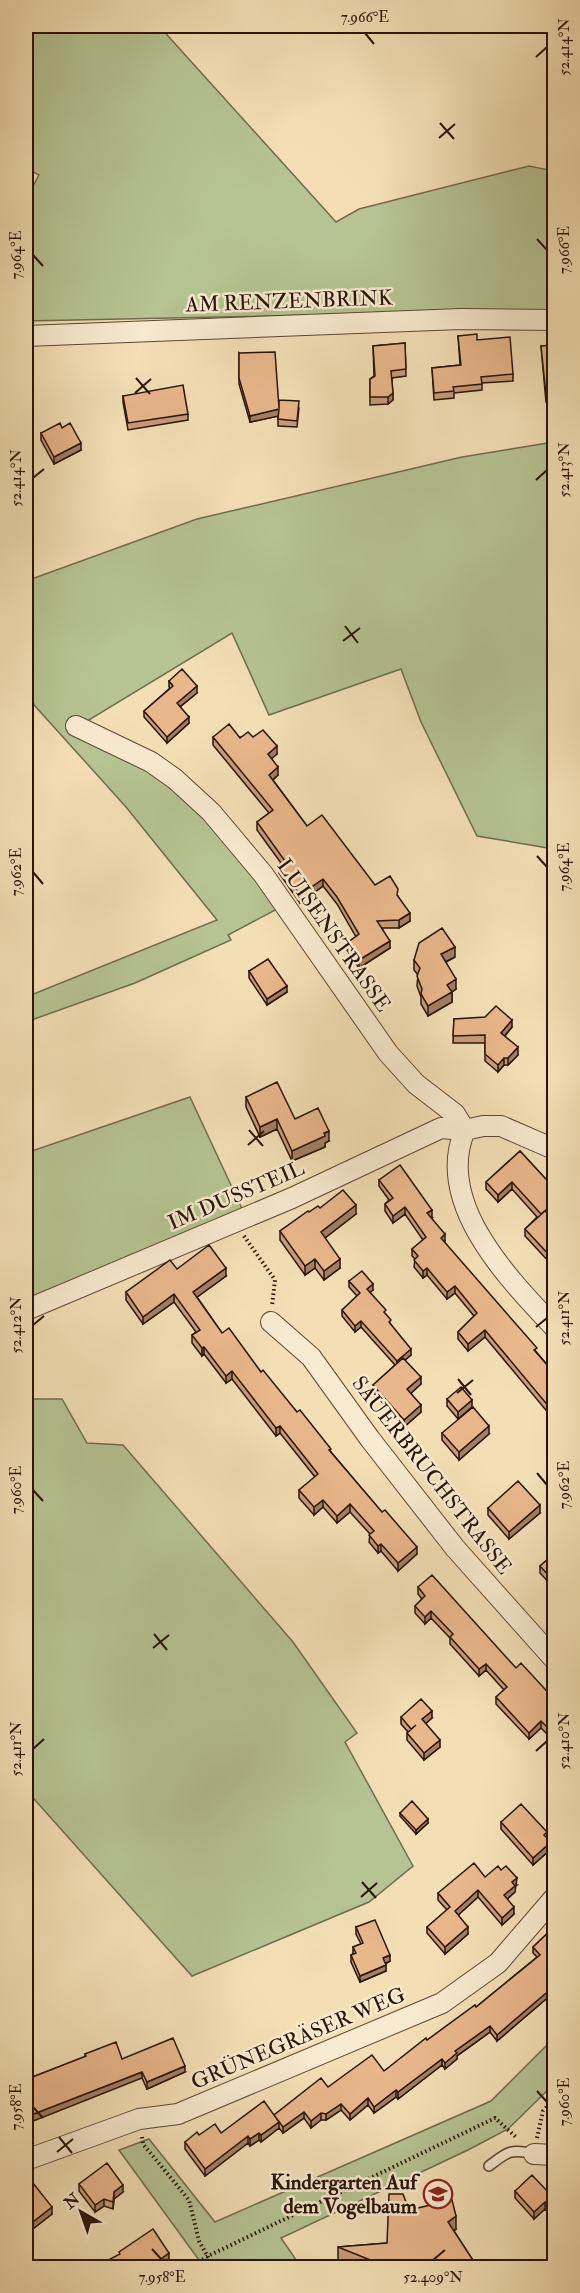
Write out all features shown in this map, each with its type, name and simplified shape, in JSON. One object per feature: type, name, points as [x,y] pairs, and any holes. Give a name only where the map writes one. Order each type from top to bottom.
[{"type":"street","name":"AM RENZENBRINK","points":[[26,338],[461,318],[555,320]]},
{"type":"street","name":"LUISENSTRASSE","points":[[76,726],[151,762],[175,779],[211,812],[263,874],[388,1053],[416,1084],[455,1114],[465,1130]]},
{"type":"street","points":[[555,1149],[501,1126],[483,1126],[465,1130],[460,1144],[458,1178],[467,1213],[482,1240],[512,1280],[555,1327]]},
{"type":"street","name":"IM DUSSTEIL","points":[[26,1310],[236,1223],[441,1128],[465,1130]]},
{"type":"street","name":"SAUERBRUCHSTRASSE","points":[[271,1322],[311,1357],[370,1439],[455,1548],[555,1659]]},
{"type":"street","name":"GRÜNEGRÄSER WEG","points":[[26,2160],[139,2120],[178,2114],[442,2003],[498,1963],[555,1898]]},
{"type":"street","points":[[534,2154],[555,2155]]},
{"type":"lane","points":[[489,2166],[507,2152],[516,2150],[534,2154]]},
{"type":"path","points":[[236,1223],[275,1280]]},
{"type":"path","points":[[534,2154],[543,2111],[555,2099]]},
{"type":"path","points":[[192,2268],[206,2257],[495,2118],[534,2154]]},
{"type":"path","points":[[139,2120],[143,2144],[189,2200],[199,2241],[214,2268]]},
{"type":"green space","points":[[26,26],[159,26],[336,222],[359,209],[529,166],[554,171],[554,310],[26,321],[26,199],[39,175],[26,168]]},
{"type":"green space","points":[[554,442],[554,849],[477,836],[421,722],[401,669],[269,715],[232,633],[87,721],[150,768],[205,815],[279,908],[228,935],[231,940],[135,983],[26,1022],[26,997],[217,920],[126,807],[35,706],[26,689],[26,581],[197,519],[462,457]]},
{"type":"green space","points":[[190,1097],[244,1213],[26,1302],[26,1153]]},
{"type":"green space","points":[[26,1399],[62,1399],[87,1443],[123,1445],[293,1642],[357,1733],[345,1742],[413,1866],[369,1902],[192,1976],[26,1790]]},
{"type":"green space","points":[[554,2038],[554,2084],[508,2129],[281,2238],[301,2267],[204,2267],[119,2150],[149,2139],[215,2222],[491,2101]]},
{"type":"building","points":[[477,334],[477,340],[510,337],[513,374],[481,377],[482,384],[453,387],[454,391],[434,393],[432,368],[461,365],[458,336]]},
{"type":"building","points":[[405,343],[406,369],[391,371],[393,393],[388,397],[370,397],[370,379],[375,376],[373,346]]},
{"type":"building","points":[[555,345],[555,394],[546,395],[541,346]]},
{"type":"building","points":[[275,352],[279,408],[279,400],[299,401],[297,421],[278,419],[279,409],[250,416],[239,378],[239,353]]},
{"type":"building","points":[[183,385],[188,414],[128,423],[123,396]]},
{"type":"building","points":[[60,423],[62,428],[70,423],[81,443],[54,457],[41,433]]},
{"type":"building","points":[[182,669],[197,686],[177,703],[189,717],[167,737],[144,711],[173,686],[169,681]]},
{"type":"building","points":[[229,724],[240,738],[248,732],[253,737],[263,730],[277,746],[268,754],[278,767],[269,775],[307,826],[322,815],[375,885],[390,876],[398,889],[397,895],[410,913],[399,920],[377,921],[390,941],[359,960],[347,943],[359,934],[337,897],[323,879],[300,895],[279,865],[285,861],[257,822],[273,810],[213,737]]},
{"type":"building","points":[[442,928],[455,947],[441,954],[456,979],[447,985],[452,992],[428,1006],[421,994],[422,989],[417,976],[420,968],[414,960],[419,943]]},
{"type":"building","points":[[268,959],[287,986],[267,999],[249,971]]},
{"type":"building","points":[[496,1006],[512,1020],[501,1033],[518,1047],[498,1065],[485,1054],[485,1035],[453,1036],[454,1019],[485,1017]]},
{"type":"building","points":[[277,1082],[295,1119],[318,1108],[329,1131],[324,1133],[325,1136],[292,1151],[277,1119],[260,1127],[246,1097]]},
{"type":"building","points":[[520,1151],[555,1189],[555,1202],[541,1214],[512,1182],[498,1195],[486,1182]]},
{"type":"building","points":[[400,1165],[432,1210],[427,1213],[445,1234],[441,1238],[537,1348],[534,1350],[555,1374],[555,1414],[485,1330],[468,1344],[458,1332],[477,1313],[455,1286],[447,1292],[427,1268],[423,1271],[414,1260],[418,1256],[412,1249],[426,1237],[405,1207],[393,1216],[385,1204],[393,1198],[379,1180]]},
{"type":"building","points":[[343,1190],[356,1205],[321,1232],[340,1259],[324,1271],[315,1259],[305,1266],[280,1231],[308,1211],[318,1206],[320,1208]]},
{"type":"building","points":[[545,1211],[555,1221],[555,1254],[551,1257],[525,1229]]},
{"type":"building","points":[[209,1245],[226,1268],[193,1292],[222,1333],[229,1328],[261,1372],[263,1370],[297,1412],[300,1410],[331,1449],[329,1450],[382,1512],[385,1510],[417,1547],[398,1563],[381,1544],[378,1546],[369,1535],[374,1531],[350,1504],[337,1516],[323,1500],[314,1507],[299,1490],[318,1474],[280,1426],[276,1428],[232,1371],[226,1376],[204,1347],[202,1348],[192,1335],[200,1330],[174,1294],[143,1317],[126,1292],[170,1260],[177,1269]]},
{"type":"building","points":[[362,1271],[373,1284],[367,1289],[386,1310],[384,1312],[391,1320],[389,1322],[411,1349],[397,1361],[361,1321],[355,1326],[342,1310],[360,1293],[349,1281]]},
{"type":"building","points":[[403,1358],[421,1377],[407,1389],[421,1405],[404,1420],[373,1385]]},
{"type":"building","points":[[461,1387],[472,1400],[458,1412],[447,1399]]},
{"type":"building","points":[[473,1407],[489,1426],[459,1452],[442,1433]]},
{"type":"building","points":[[518,1481],[540,1505],[509,1532],[488,1508]]},
{"type":"building","points":[[555,1553],[555,1582],[540,1566]]},
{"type":"building","points":[[432,1575],[516,1668],[521,1663],[555,1700],[555,1735],[541,1721],[529,1733],[496,1697],[507,1687],[486,1664],[479,1669],[450,1637],[453,1634],[431,1611],[425,1617],[415,1606],[425,1596],[418,1587]]},
{"type":"building","points":[[421,1699],[432,1711],[422,1719],[440,1740],[424,1753],[407,1733],[416,1725],[411,1729],[401,1717]]},
{"type":"building","points":[[412,1801],[428,1819],[416,1830],[400,1813]]},
{"type":"building","points":[[521,1804],[547,1832],[544,1835],[551,1842],[533,1858],[501,1822]]},
{"type":"building","points":[[474,1863],[485,1877],[498,1866],[501,1870],[506,1866],[517,1878],[512,1882],[515,1886],[504,1895],[514,1907],[502,1918],[478,1890],[455,1911],[468,1927],[445,1947],[427,1927],[450,1907],[438,1893]]},
{"type":"building","points":[[375,1920],[390,1955],[383,1958],[386,1965],[360,1976],[351,1955],[356,1953],[353,1947],[363,1943],[356,1927]]},
{"type":"building","points":[[555,1926],[555,1982],[552,1988],[497,2035],[490,2026],[455,2051],[457,2053],[445,2063],[442,2059],[374,2107],[368,2098],[350,2114],[341,2104],[326,2114],[321,2113],[311,2121],[304,2112],[283,2127],[274,2115],[321,2078],[328,2087],[372,2055],[384,2071],[426,2038],[427,2040],[475,2005],[476,2007],[540,1955],[533,1947]]},
{"type":"building","points":[[173,2038],[185,2066],[147,2082],[142,2072],[26,2117],[26,2088],[33,2085],[30,2078],[116,2042],[122,2059]]},
{"type":"building","points":[[264,2101],[279,2122],[261,2135],[259,2133],[250,2139],[248,2136],[205,2169],[185,2142],[197,2132],[199,2135],[215,2124],[221,2133]]},
{"type":"building","points":[[107,2163],[123,2185],[114,2192],[113,2202],[104,2199],[95,2205],[79,2184]]},
{"type":"building","points":[[532,2175],[550,2194],[555,2191],[555,2212],[545,2202],[534,2212],[515,2191]]},
{"type":"building","points":[[29,2178],[52,2207],[29,2225],[26,2221],[26,2180]]},
{"type":"building","points":[[389,2194],[403,2194],[409,2210],[452,2200],[456,2216],[448,2222],[478,2268],[458,2268],[449,2262],[444,2268],[390,2268],[338,2247],[387,2243]]},
{"type":"building","points":[[153,2229],[169,2253],[148,2268],[93,2268],[120,2254],[119,2252]]},
{"type":"place","name":"Kindergarten Auf dem Vogelbaum","points":[[438,2194]]}]
